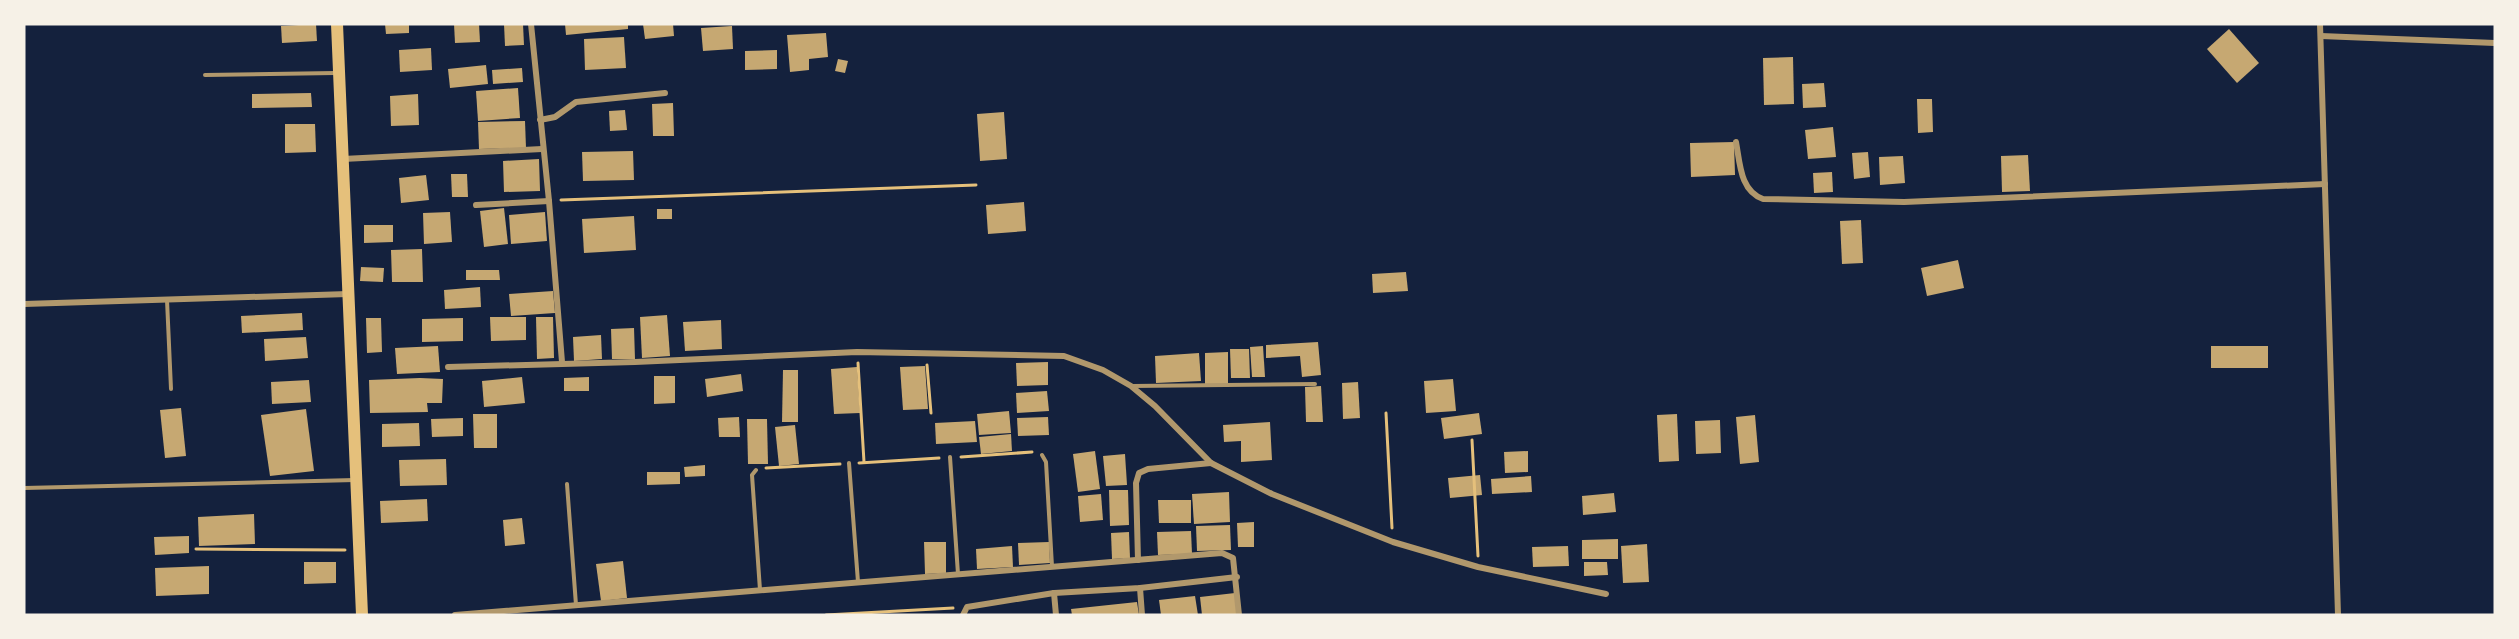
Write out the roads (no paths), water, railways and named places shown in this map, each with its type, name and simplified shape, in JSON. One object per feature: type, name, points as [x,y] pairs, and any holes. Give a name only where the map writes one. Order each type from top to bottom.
[{"type":"main road","points":[[337,24],[362,615]]},
{"type":"street","points":[[531,24],[562,362]]},
{"type":"street","points":[[2320,24],[2338,615]]},
{"type":"street","points":[[2321,36],[2495,43]]},
{"type":"street","points":[[540,120],[555,117],[576,102],[665,93]]},
{"type":"street","points":[[1736,142],[1745,186],[1753,196],[1763,199],[1904,202],[2325,184]]},
{"type":"street","points":[[343,159],[542,149]]},
{"type":"street","points":[[476,205],[549,201]]},
{"type":"street","points":[[24,304],[348,294]]},
{"type":"street","points":[[448,367],[562,362],[635,362],[857,352],[926,351],[1064,356],[1103,370],[1131,387],[1155,406],[1211,464],[1272,494],[1393,542],[1478,567],[1606,594]]},
{"type":"street","points":[[1138,560],[1136,483],[1139,473],[1148,469],[1211,464]]},
{"type":"street","points":[[455,615],[1222,553],[1233,558],[1237,577],[1239,615]]},
{"type":"street","points":[[963,615],[967,607],[1054,592],[1140,588],[1237,577]]},
{"type":"street","points":[[1140,588],[1142,615]]},
{"type":"street","points":[[1054,592],[1056,615]]},
{"type":"lane","points":[[206,75],[339,73]]},
{"type":"lane","points":[[167,299],[171,389]]},
{"type":"lane","points":[[1131,387],[1315,384]]},
{"type":"lane","points":[[1042,455],[1046,462],[1052,566]]},
{"type":"lane","points":[[950,457],[958,574]]},
{"type":"lane","points":[[849,463],[858,582]]},
{"type":"lane","points":[[756,470],[752,475],[760,590]]},
{"type":"lane","points":[[24,488],[356,480]]},
{"type":"lane","points":[[567,484],[576,605]]}]
